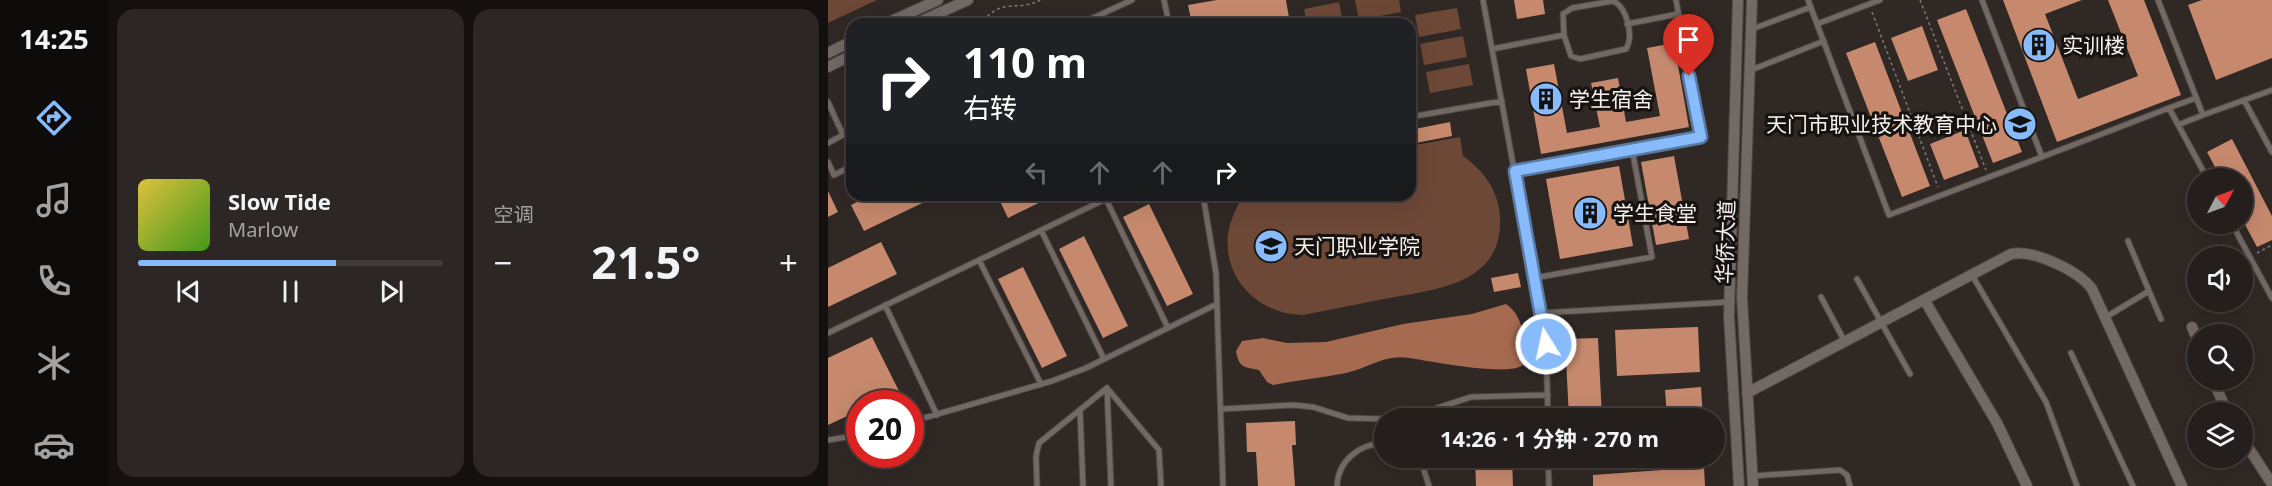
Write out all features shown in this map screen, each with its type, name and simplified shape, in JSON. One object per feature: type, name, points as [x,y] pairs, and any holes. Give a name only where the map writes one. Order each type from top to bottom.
[{"type":"street","points":[[898,18],[938,0]]},
{"type":"street","points":[[928,18],[968,0]]},
{"type":"street","name":"华侨大道","points":[[1737,0],[1729,302],[1739,486]]},
{"type":"street","name":"华侨大道","points":[[1752,0],[1742,298],[1753,481]]},
{"type":"street","points":[[828,53],[846,44]]},
{"type":"street","points":[[828,67],[846,58]]},
{"type":"street","points":[[1747,393],[1882,324],[2011,254],[2026,254],[2077,273],[2084,278],[2106,317],[2182,486]]},
{"type":"street","points":[[1925,301],[1997,423],[2026,486]]},
{"type":"street","points":[[2253,455],[2272,484]]},
{"type":"lane","points":[[1093,18],[1132,0]]},
{"type":"lane","points":[[1164,0],[1168,18]]},
{"type":"lane","points":[[1483,0],[1546,344],[1548,408]]},
{"type":"lane","points":[[1515,171],[1701,137],[1676,0]]},
{"type":"lane","points":[[1808,0],[1889,215],[2196,98]]},
{"type":"lane","points":[[1817,24],[1880,0]]},
{"type":"lane","points":[[1982,0],[2042,157]]},
{"type":"lane","points":[[2158,0],[2203,115]]},
{"type":"lane","points":[[1613,1],[1623,7],[1627,24],[1629,40],[1626,49],[1580,59],[1571,56],[1564,35],[1562,19],[1572,8],[1613,1]]},
{"type":"lane","points":[[1752,29],[1811,7]]},
{"type":"lane","points":[[1627,24],[1678,14]]},
{"type":"lane","points":[[1492,48],[1564,35]]},
{"type":"lane","points":[[1751,70],[1824,41]]},
{"type":"lane","points":[[2178,125],[2272,90]]},
{"type":"lane","points":[[1416,116],[1502,100]]},
{"type":"lane","points":[[2244,100],[2272,152]]},
{"type":"lane","points":[[828,102],[843,135],[828,143]]},
{"type":"lane","points":[[2169,108],[2202,168]]},
{"type":"lane","points":[[1534,278],[1652,257],[1632,149]]},
{"type":"lane","points":[[828,162],[834,175],[846,169]]},
{"type":"lane","points":[[828,333],[1102,201]]},
{"type":"lane","points":[[1107,201],[1168,328]]},
{"type":"lane","points":[[1204,201],[1215,259],[1223,486]]},
{"type":"lane","points":[[1041,230],[1104,359]]},
{"type":"lane","points":[[2128,241],[2161,318]]},
{"type":"lane","points":[[979,260],[1041,384]]},
{"type":"lane","points":[[2253,263],[2272,298]]},
{"type":"lane","points":[[1972,275],[2035,379],[2046,402],[2077,486]]},
{"type":"lane","points":[[1857,279],[1910,374]]},
{"type":"lane","points":[[2106,317],[2149,291]]},
{"type":"lane","points":[[1821,297],[1845,342]]},
{"type":"lane","points":[[1541,313],[1729,302]]},
{"type":"lane","points":[[924,418],[1041,384],[1104,359],[1217,304]]},
{"type":"lane","points":[[885,305],[938,415]]},
{"type":"lane","points":[[2071,353],[2133,486]]},
{"type":"lane","points":[[1037,486],[1036,456],[1039,443],[1107,387]]},
{"type":"lane","points":[[1107,387],[1111,486]]},
{"type":"lane","points":[[1107,387],[1158,450],[1161,486]]},
{"type":"lane","points":[[1437,408],[1471,397],[1548,395]]},
{"type":"lane","points":[[1221,409],[1293,405],[1314,407],[1348,418],[1374,419]]},
{"type":"lane","points":[[1080,410],[1083,486]]},
{"type":"lane","points":[[828,440],[846,437]]},
{"type":"lane","points":[[1337,486],[1343,464],[1354,452],[1374,444]]},
{"type":"lane","points":[[1422,468],[1428,478],[1429,486]]},
{"type":"lane","points":[[1548,468],[1549,486]]},
{"type":"lane","points":[[1753,481],[1840,470],[1847,475],[1850,486]]},
{"type":"path","points":[[985,18],[995,10],[1004,7],[1025,7],[1040,0]]},
{"type":"path","points":[[1920,0],[1989,178]]},
{"type":"path","points":[[1869,4],[1941,196]]},
{"type":"path","points":[[2253,255],[2272,245]]},
{"type":"shaded area","points":[[828,0],[877,0],[828,23]]},
{"type":"shaded area","points":[[1355,0],[1399,0],[1401,12],[1359,18]]},
{"type":"shaded area","points":[[1339,2],[1342,18],[1306,18],[1304,9]]},
{"type":"shaded area","points":[[1457,8],[1461,29],[1419,37],[1415,15]]},
{"type":"shaded area","points":[[1463,36],[1467,57],[1424,65],[1420,44]]},
{"type":"shaded area","points":[[1469,64],[1473,85],[1430,93],[1426,72]]},
{"type":"shaded area","points":[[1460,137],[1463,156],[1489,182],[1499,207],[1498,239],[1491,257],[1479,270],[1464,279],[1427,291],[1303,315],[1287,313],[1259,301],[1238,280],[1231,266],[1228,234],[1240,201],[1416,201],[1416,145]]},
{"type":"shaded area","points":[[1506,304],[1517,316],[1523,331],[1523,365],[1515,368],[1486,369],[1400,357],[1346,373],[1273,385],[1267,382],[1259,370],[1246,367],[1237,357],[1236,351],[1242,341],[1263,338],[1287,343],[1326,342],[1403,324],[1472,314]]},
{"type":"building","points":[[1217,0],[1286,0],[1289,18],[1191,18],[1188,5]]},
{"type":"building","points":[[1514,0],[1543,0],[1545,14],[1517,19]]},
{"type":"building","name":"实训楼","points":[[2003,0],[2082,0],[2045,14],[2078,99],[2138,76],[2108,0],[2144,0],[2181,95],[2057,142]]},
{"type":"building","points":[[2202,0],[2272,0],[2272,58],[2216,80],[2188,5]]},
{"type":"building","points":[[1966,9],[2022,152],[1993,163],[1937,20]]},
{"type":"building","points":[[1922,26],[1938,70],[1908,81],[1891,38]]},
{"type":"building","points":[[1875,42],[1930,186],[1902,197],[1846,53]]},
{"type":"building","name":"学生宿舍","points":[[1674,43],[1689,127],[1541,154],[1526,69],[1554,64],[1567,133],[1600,127],[1591,83],[1618,78],[1626,122],[1660,116],[1647,48]]},
{"type":"building","points":[[1450,122],[1452,136],[1416,143],[1416,129]]},
{"type":"building","points":[[1965,130],[1979,167],[1944,180],[1930,144]]},
{"type":"building","points":[[2232,139],[2247,168],[2216,168],[2207,152]]},
{"type":"building","points":[[1674,156],[1689,239],[1656,245],[1641,162]]},
{"type":"building","name":"学生食堂","points":[[1619,166],[1633,246],[1560,259],[1546,179]]},
{"type":"building","points":[[2253,179],[2272,216],[2272,240],[2257,247],[2250,234],[2253,234]]},
{"type":"building","points":[[828,191],[838,212],[828,217]]},
{"type":"building","points":[[859,201],[926,201],[864,231],[851,205]]},
{"type":"building","points":[[1000,201],[1043,201],[1008,218]]},
{"type":"building","points":[[1149,204],[1193,294],[1167,306],[1123,217]]},
{"type":"building","points":[[1084,236],[1128,326],[1103,338],[1059,249]]},
{"type":"building","points":[[881,242],[897,274],[828,307],[828,268]]},
{"type":"building","points":[[1023,267],[1067,356],[1042,368],[998,279]]},
{"type":"building","points":[[1518,273],[1521,287],[1494,292],[1491,278]]},
{"type":"building","points":[[1698,327],[1700,372],[1617,376],[1615,330]]},
{"type":"building","points":[[872,337],[898,390],[846,390],[846,417],[828,425],[828,358]]},
{"type":"building","points":[[1598,338],[1602,408],[1568,408],[1565,339]]},
{"type":"building","points":[[1701,387],[1702,408],[1666,408],[1665,390]]},
{"type":"building","points":[[1295,421],[1296,445],[1292,445],[1295,486],[1258,486],[1256,452],[1247,452],[1246,423]]},
{"type":"building","points":[[1475,468],[1512,468],[1513,486],[1476,486]]},
{"type":"building","points":[[1704,468],[1705,486],[1593,486],[1593,475]]},
{"type":"place","name":"实训楼","points":[[2039,45]]},
{"type":"place","name":"学生宿舍","points":[[1546,99]]},
{"type":"place","name":"天门市职业技术教育中心","points":[[2020,124]]},
{"type":"place","name":"学生食堂","points":[[1590,213]]},
{"type":"place","name":"天门职业学院","points":[[1271,246]]},
{"type":"route","points":[[1546,344],[1515,171],[1701,137],[1689,76]]}]
